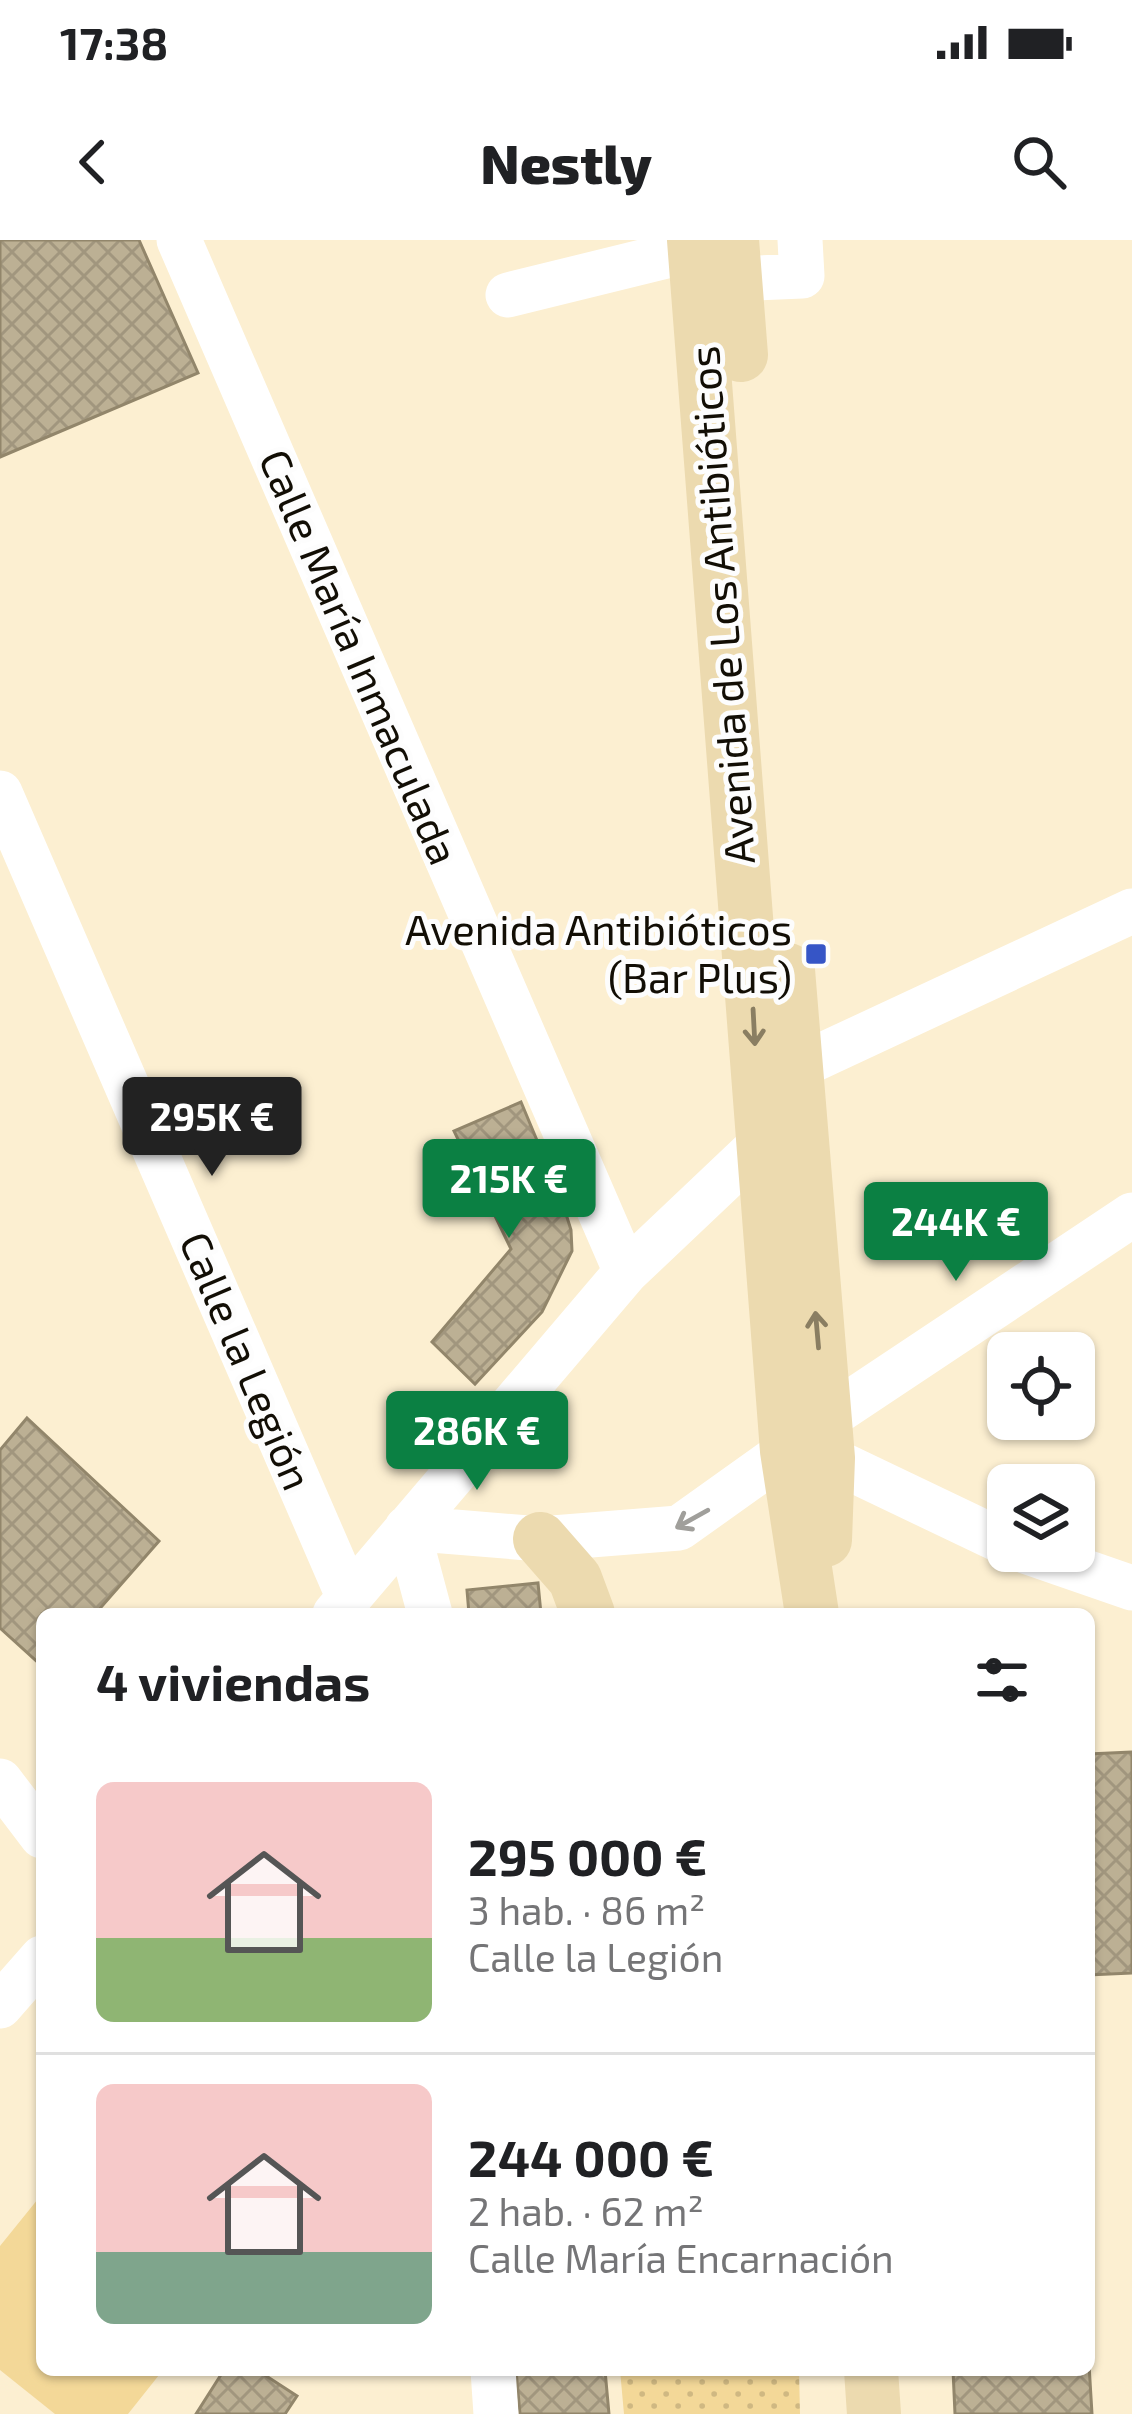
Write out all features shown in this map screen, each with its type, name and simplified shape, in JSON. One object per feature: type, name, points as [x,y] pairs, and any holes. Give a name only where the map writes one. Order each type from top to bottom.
[{"type":"main road","name":"Avenida de Los Antibióticos","points":[[714,252],[786,1106]]},
{"type":"main road","name":"Avenida de Los Antibióticos","points":[[714,252],[813,1443],[822,1608]]},
{"type":"main road","name":"Avenida de Los Antibióticos","points":[[812,1608],[813,1443]]},
{"type":"main road","points":[[540,1539],[575,1580],[587,1608]]},
{"type":"main road","points":[[871,2376],[874,2414]]},
{"type":"street","name":"Calle María Inmaculada","points":[[178,240],[626,1272]]},
{"type":"street","points":[[508,296],[714,252],[802,276],[800,240]]},
{"type":"street","name":"Calle la Legión","points":[[0,793],[342,1606]]},
{"type":"street","points":[[342,1606],[626,1272],[786,1106],[1132,910]]},
{"type":"street","points":[[406,1528],[540,1539],[680,1528],[813,1443],[1132,1215]]},
{"type":"street","points":[[813,1443],[987,1533]]},
{"type":"street","points":[[406,1528],[428,1608]]},
{"type":"street","points":[[1086,1572],[1132,1588]]},
{"type":"street","points":[[0,1781],[36,1827]]},
{"type":"street","points":[[0,2006],[36,1965]]},
{"type":"street","points":[[493,2376],[496,2414]]},
{"type":"shaded area","points":[[36,2201],[36,2376],[158,2376],[128,2414],[55,2414],[0,2370],[0,2246]]},
{"type":"shaded area","points":[[621,2376],[799,2376],[800,2414],[624,2414]]},
{"type":"building","points":[[0,240],[139,240],[198,373],[0,457]]},
{"type":"building","points":[[521,1102],[561,1198],[572,1251],[542,1312],[475,1384],[432,1342],[511,1249],[454,1131]]},
{"type":"building","points":[[27,1418],[159,1541],[100,1608],[36,1608],[36,1661],[0,1628],[0,1450]]},
{"type":"building","points":[[538,1583],[540,1608],[468,1608],[467,1590]]},
{"type":"building","points":[[1132,1752],[1132,1973],[1095,1975],[1095,1754]]},
{"type":"building","points":[[220,2376],[266,2376],[297,2396],[285,2414],[196,2414]]},
{"type":"building","points":[[517,2376],[606,2376],[609,2414],[520,2414]]},
{"type":"building","points":[[953,2376],[1090,2376],[1092,2414],[955,2414]]},
{"type":"place","name":"Avenida Antibióticos (Bar Plus)","points":[[816,954]]}]
